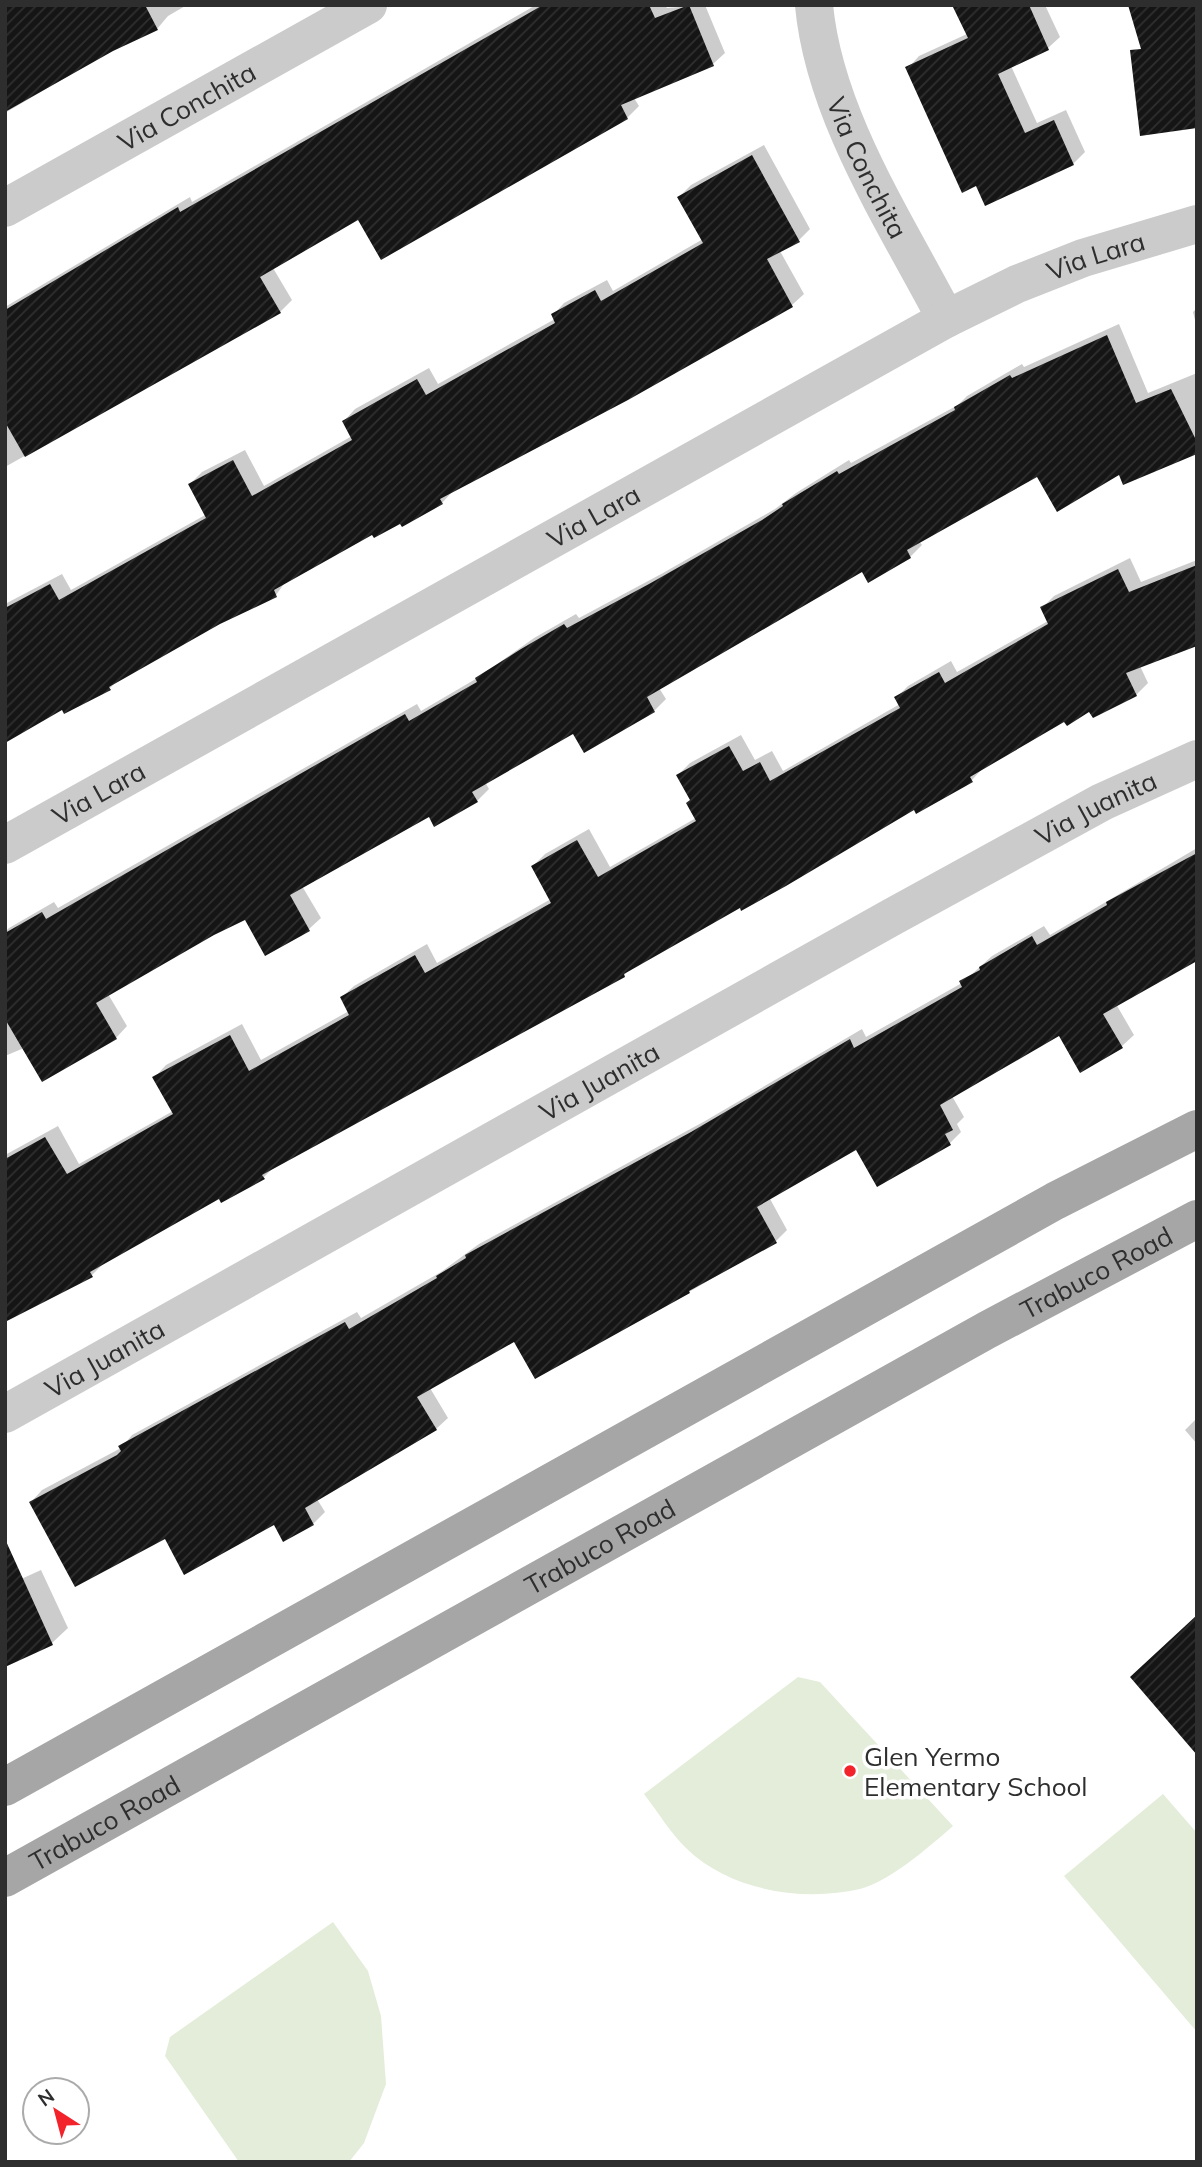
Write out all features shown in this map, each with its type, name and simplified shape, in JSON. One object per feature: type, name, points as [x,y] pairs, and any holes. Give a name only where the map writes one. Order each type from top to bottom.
[{"type":"main road","points":[[5,1787],[1055,1201],[1197,1129]]},
{"type":"main road","name":"Trabuco Road","points":[[5,1878],[987,1330],[1197,1219]]},
{"type":"street","name":"Via Conchita","points":[[5,208],[368,5]]},
{"type":"street","name":"Via Conchita","points":[[814,5],[817,35],[848,131],[946,319]]},
{"type":"street","name":"Via Lara","points":[[5,845],[946,319],[1017,284],[1083,258],[1197,224]]},
{"type":"street","name":"Via Juanita","points":[[5,1414],[892,917],[1102,802],[1197,759]]},
{"type":"green space","points":[[798,1677],[820,1682],[953,1826],[896,1871],[860,1889],[838,1893],[792,1893],[746,1884],[725,1875],[687,1849],[644,1794]]},
{"type":"green space","points":[[1163,1794],[1197,1833],[1197,2032],[1064,1876]]},
{"type":"green space","points":[[333,1922],[368,1971],[381,2016],[386,2084],[364,2143],[349,2162],[239,2162],[165,2056],[170,2037]]},
{"type":"building","points":[[5,5],[145,5],[158,30],[113,51],[5,112]]},
{"type":"building","points":[[543,5],[649,5],[655,18],[689,5],[714,66],[621,105],[628,119],[381,260],[358,220],[260,277],[281,313],[25,457],[5,422],[5,310],[178,207],[180,212]]},
{"type":"building","points":[[952,5],[1029,5],[1049,50],[998,74],[1025,133],[1054,120],[1074,165],[985,206],[976,186],[962,193],[905,67],[968,38]]},
{"type":"building","points":[[1128,5],[1197,5],[1197,128],[1140,136],[1130,50],[1141,49]]},
{"type":"building","points":[[752,155],[800,242],[767,259],[793,307],[628,400],[440,499],[443,504],[402,527],[400,524],[374,538],[372,535],[274,590],[277,597],[220,624],[109,687],[111,690],[64,714],[62,710],[5,743],[5,608],[50,584],[59,600],[206,518],[188,484],[233,460],[252,496],[352,440],[342,421],[417,379],[426,395],[555,323],[551,314],[595,290],[601,301],[703,243],[677,197]]},
{"type":"building","points":[[1107,335],[1136,403],[1171,389],[1197,442],[1197,454],[1123,485],[1119,475],[1057,512],[1037,477],[907,550],[911,558],[868,583],[862,572],[647,697],[655,712],[584,753],[573,734],[472,792],[478,802],[434,827],[429,817],[290,895],[310,931],[265,956],[245,920],[96,1003],[117,1039],[42,1082],[5,1019],[5,933],[42,912],[46,919],[405,714],[409,721],[477,682],[475,678],[564,624],[567,628],[649,584],[762,520],[783,506],[782,504],[837,471],[839,474],[955,410],[954,407],[1010,375],[1012,378]]},
{"type":"building","points":[[1197,565],[1197,646],[1126,673],[1137,696],[1093,718],[1089,712],[1067,726],[1064,722],[970,777],[973,782],[916,814],[914,810],[786,886],[741,911],[740,908],[624,974],[625,977],[262,1175],[265,1179],[221,1203],[219,1199],[90,1272],[93,1277],[5,1322],[5,1159],[45,1137],[67,1174],[173,1114],[152,1077],[230,1035],[249,1071],[349,1015],[340,997],[415,955],[425,973],[551,903],[531,866],[577,840],[598,877],[696,821],[686,803],[690,800],[676,775],[729,746],[743,771],[760,762],[770,781],[900,708],[894,697],[939,672],[945,683],[1048,624],[1040,607],[1118,569],[1129,592]]},
{"type":"building","points":[[1197,853],[1197,961],[1103,1014],[1123,1048],[1080,1073],[1059,1036],[940,1105],[953,1130],[945,1134],[951,1145],[877,1187],[856,1150],[757,1207],[777,1243],[689,1291],[690,1293],[535,1379],[514,1342],[417,1397],[437,1430],[305,1508],[314,1525],[283,1542],[274,1525],[184,1575],[165,1539],[75,1587],[29,1502],[117,1455],[121,1451],[118,1446],[345,1322],[349,1329],[437,1278],[436,1276],[466,1258],[465,1255],[691,1132],[850,1039],[854,1048],[962,987],[959,981],[1032,936],[1037,945],[1107,905],[1106,902]]},
{"type":"building","points":[[5,1539],[53,1645],[5,1667]]},
{"type":"building","name":"Glen Yermo Elementary School","points":[[1197,1615],[1197,1755],[1130,1677]]},
{"type":"place","name":"Glen Yermo Elementary School","points":[[850,1771]]}]
